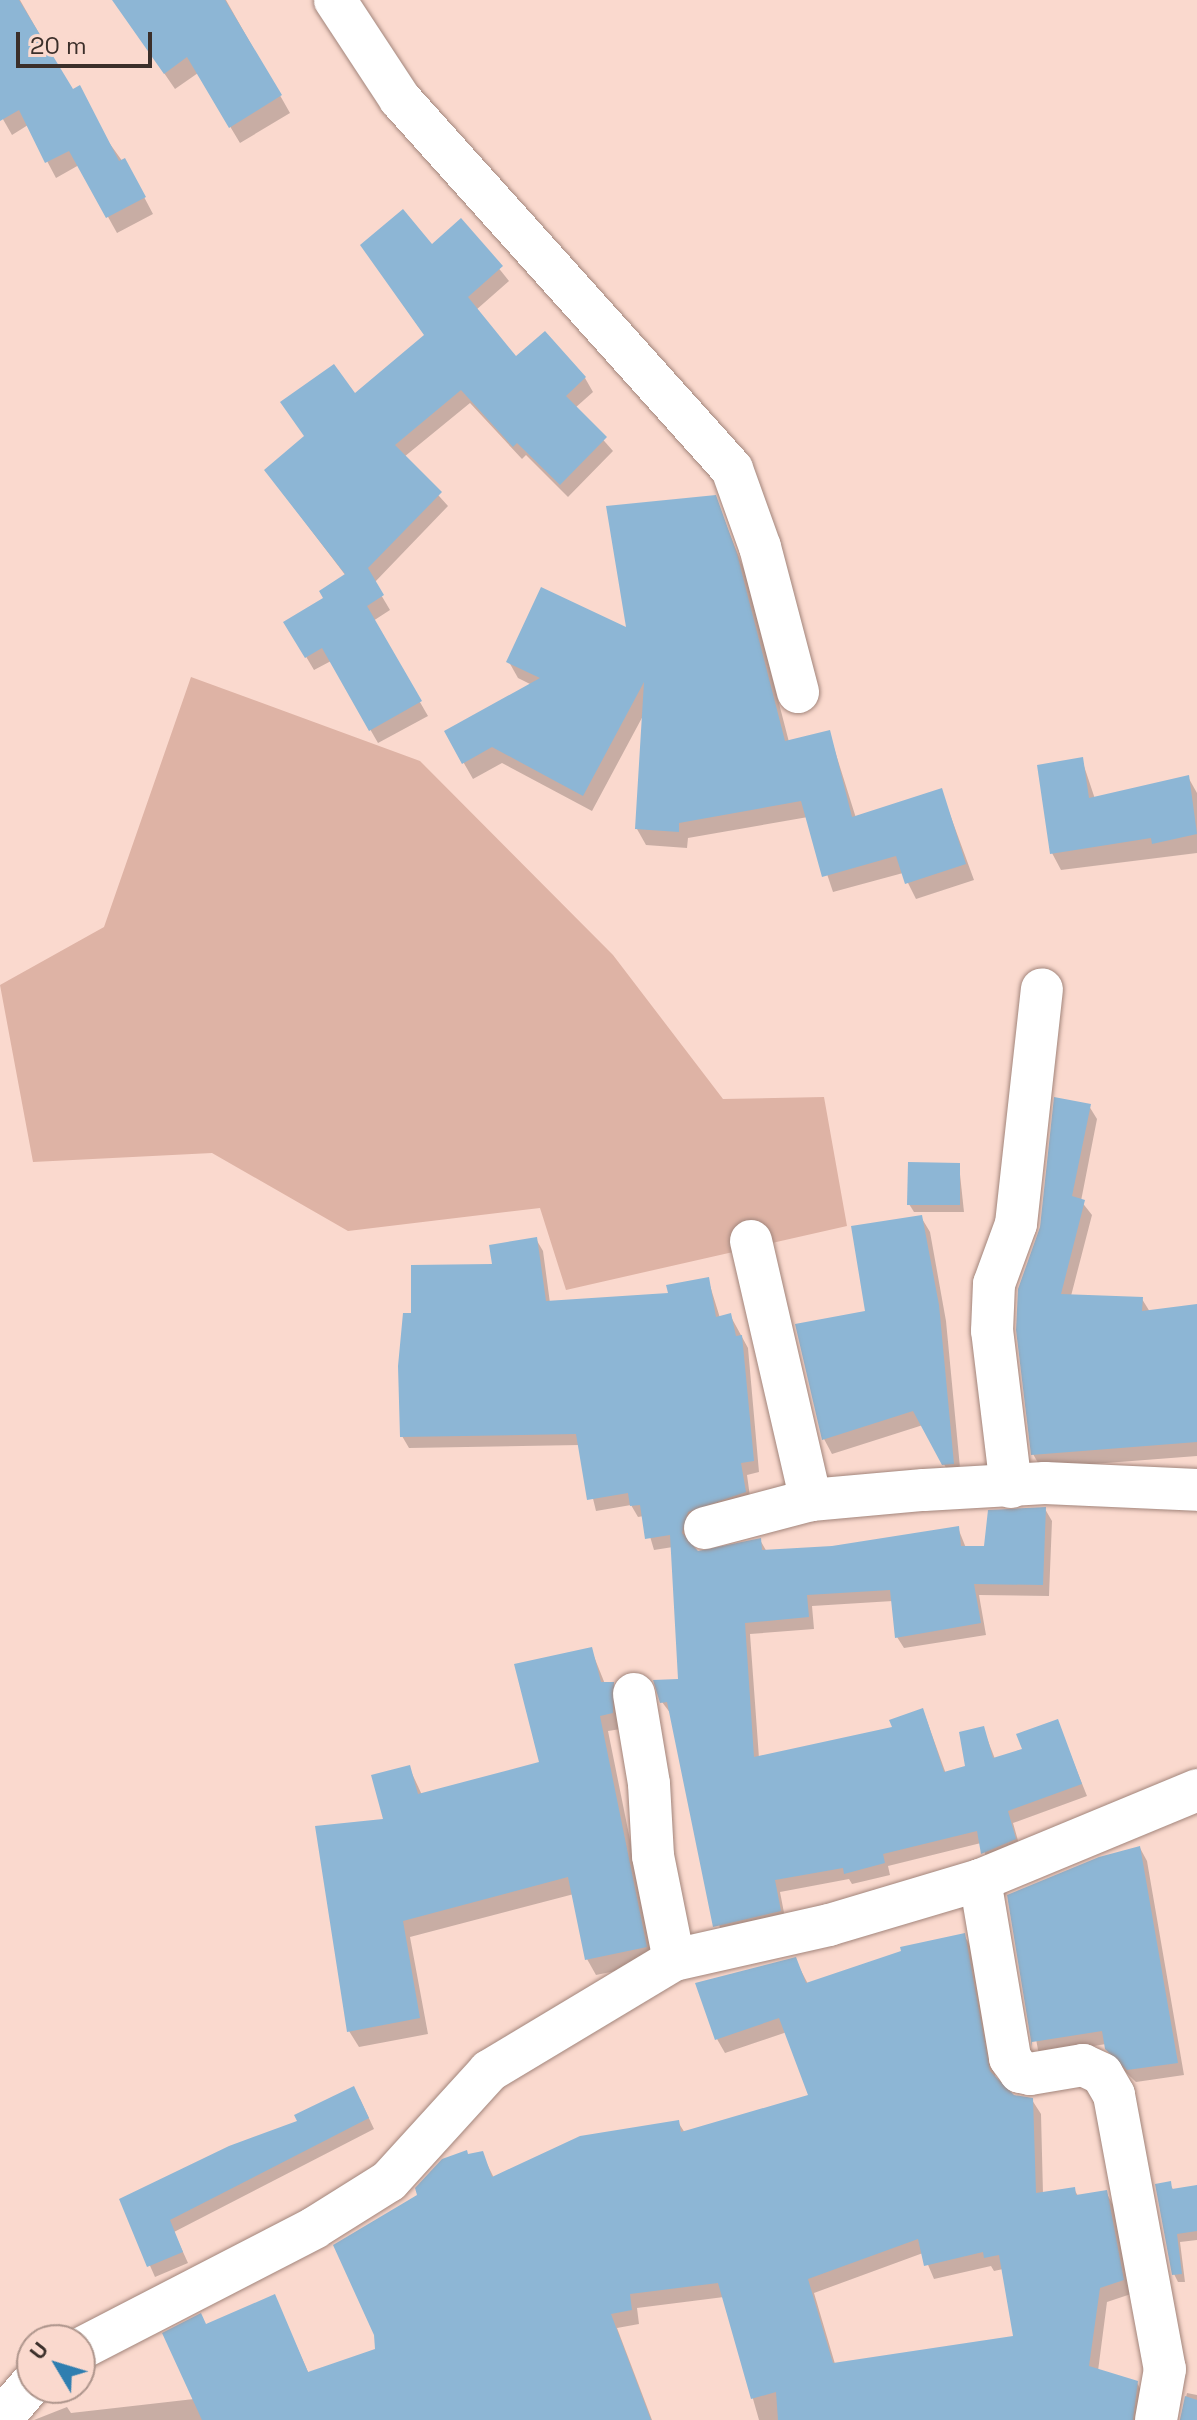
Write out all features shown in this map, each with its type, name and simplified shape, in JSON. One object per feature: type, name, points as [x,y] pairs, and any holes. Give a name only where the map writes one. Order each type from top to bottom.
[{"type":"street","points":[[335,0],[400,99],[732,469],[760,547],[798,692]]},
{"type":"street","points":[[1011,1487],[992,1331],[994,1284],[1016,1224],[1042,989]]},
{"type":"street","points":[[751,1241],[811,1500]]},
{"type":"street","points":[[705,1528],[811,1500],[1045,1483],[1197,1490]]},
{"type":"street","points":[[634,1694],[649,1784],[653,1856],[674,1960]]},
{"type":"street","points":[[96,2341],[314,2228],[389,2181],[489,2071],[674,1960],[829,1925],[980,1880],[1197,1790]]},
{"type":"street","points":[[980,1880],[1010,2058],[1020,2072],[1030,2074],[1083,2065],[1102,2074],[1114,2095],[1165,2369],[1156,2420]]},
{"type":"street","points":[[0,2420],[16,2402]]},
{"type":"shaded area","points":[[191,677],[420,761],[613,955],[723,1099],[824,1097],[847,1226],[566,1290],[540,1208],[348,1231],[212,1153],[33,1162],[0,985],[104,927]]},
{"type":"building","points":[[0,0],[19,0],[73,89],[80,85],[119,161],[125,158],[146,197],[106,218],[69,151],[45,163],[19,110],[0,121]]},
{"type":"building","points":[[112,0],[225,0],[282,95],[229,128],[187,57],[164,74]]},
{"type":"building","points":[[403,209],[432,244],[461,218],[503,266],[468,297],[516,356],[545,331],[586,377],[566,396],[607,437],[560,485],[517,443],[513,447],[461,390],[395,445],[442,492],[368,568],[384,595],[367,606],[422,701],[369,731],[322,648],[305,658],[283,622],[323,598],[319,591],[345,574],[264,470],[304,436],[280,402],[334,364],[355,393],[424,335],[360,245]]},
{"type":"building","points":[[716,495],[737,554],[785,741],[830,730],[852,817],[942,788],[966,864],[905,884],[896,856],[822,877],[801,801],[679,823],[679,832],[635,829],[644,682],[583,796],[492,747],[462,764],[444,731],[540,678],[506,662],[541,587],[626,627],[606,506]]},
{"type":"building","points":[[1083,757],[1089,798],[1189,775],[1197,834],[1152,844],[1151,838],[1050,854],[1037,765]]},
{"type":"building","points":[[1054,1097],[1091,1104],[1072,1196],[1085,1200],[1061,1294],[1143,1297],[1142,1311],[1197,1304],[1197,1442],[1031,1455],[1016,1330],[1018,1289],[1040,1227]]},
{"type":"building","points":[[908,1162],[960,1163],[960,1205],[907,1205]]},
{"type":"building","points":[[922,1215],[939,1305],[954,1464],[942,1465],[913,1411],[822,1440],[795,1324],[865,1311],[851,1226]]},
{"type":"building","points":[[537,1237],[546,1301],[668,1293],[666,1285],[709,1277],[716,1317],[731,1313],[736,1336],[742,1335],[754,1461],[741,1463],[746,1492],[688,1512],[682,1533],[698,1551],[761,1538],[762,1550],[832,1546],[959,1526],[961,1546],[984,1546],[988,1510],[1046,1507],[1043,1585],[974,1584],[981,1623],[895,1638],[890,1590],[807,1595],[809,1617],[745,1623],[754,1757],[892,1727],[889,1720],[923,1708],[944,1772],[965,1766],[959,1732],[984,1726],[993,1758],[1022,1749],[1016,1734],[1058,1719],[1082,1784],[1008,1811],[1016,1839],[981,1854],[977,1831],[883,1854],[885,1863],[844,1874],[843,1868],[775,1880],[781,1911],[713,1927],[667,1702],[660,1703],[653,1680],[678,1679],[670,1535],[645,1539],[640,1505],[630,1506],[628,1493],[587,1500],[576,1434],[400,1437],[398,1366],[403,1313],[411,1313],[411,1265],[492,1264],[489,1245]]},
{"type":"building","points":[[592,1647],[601,1682],[614,1682],[613,1713],[600,1716],[647,1947],[585,1960],[568,1877],[403,1921],[420,2018],[347,2032],[315,1826],[383,1819],[371,1775],[410,1765],[418,1794],[539,1762],[514,1664]]},
{"type":"building","points":[[1140,1846],[1178,2063],[1127,2070],[1105,2049],[1102,2031],[1032,2042],[1032,2047],[1007,1895],[1099,1857]]},
{"type":"building","points":[[965,1933],[990,2071],[1014,2095],[1033,2098],[1036,2193],[1075,2187],[1076,2195],[1107,2190],[1124,2280],[1100,2288],[1089,2366],[1138,2381],[1133,2420],[778,2420],[776,2392],[751,2399],[718,2283],[630,2294],[632,2310],[611,2314],[651,2420],[202,2420],[162,2333],[201,2313],[206,2324],[275,2294],[308,2372],[375,2349],[374,2335],[333,2245],[417,2195],[415,2188],[442,2159],[467,2150],[468,2154],[483,2151],[492,2177],[580,2136],[679,2120],[681,2132],[808,2095],[779,2018],[715,2040],[695,1983],[796,1957],[806,1983],[901,1951],[900,1947]],"holes":[[[918,2239],[924,2266],[983,2252],[984,2258],[999,2255],[1013,2336],[833,2363],[808,2279]]]},
{"type":"building","points":[[354,2086],[369,2118],[170,2220],[183,2252],[147,2267],[119,2199],[229,2146],[297,2121],[294,2115]]},
{"type":"building","points":[[1171,2181],[1172,2189],[1197,2185],[1197,2231],[1177,2234],[1182,2274],[1172,2275],[1155,2184]]},
{"type":"building","points":[[1185,2396],[1197,2400],[1197,2420],[1180,2420]]}]
